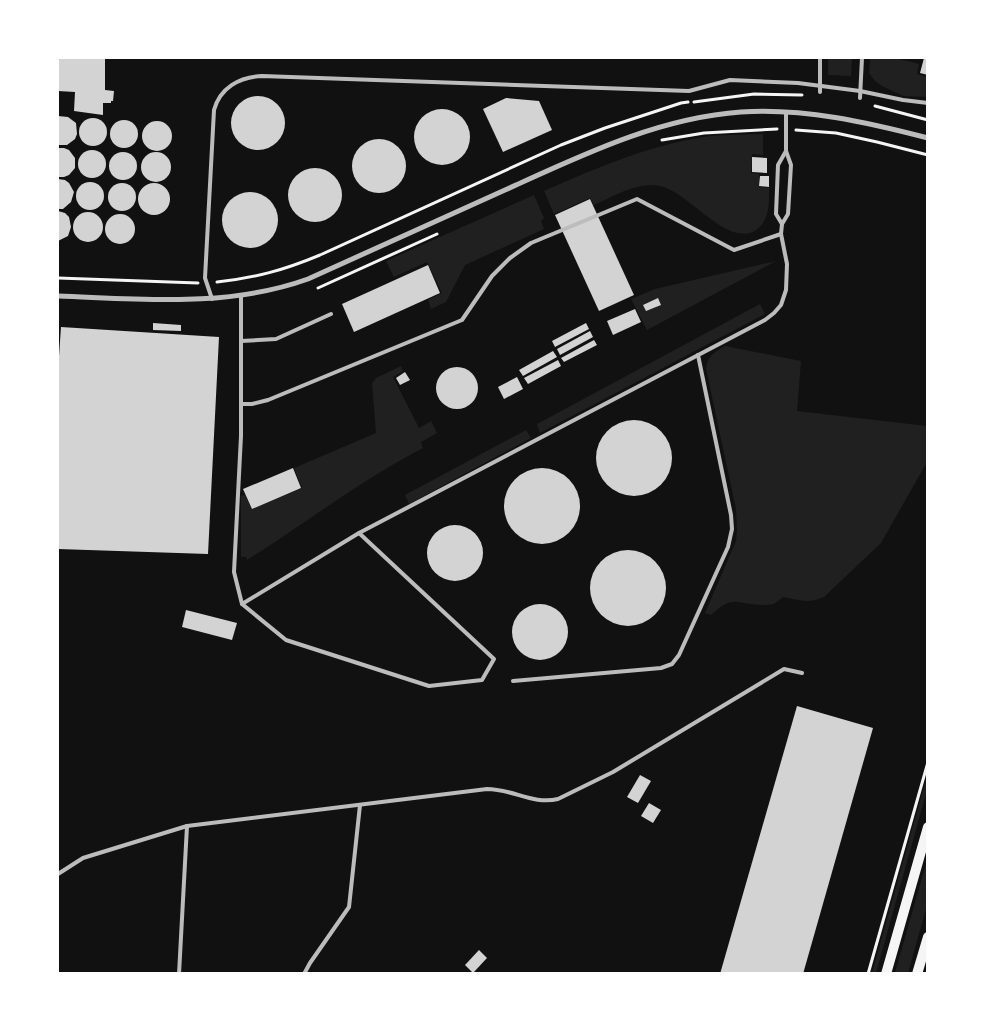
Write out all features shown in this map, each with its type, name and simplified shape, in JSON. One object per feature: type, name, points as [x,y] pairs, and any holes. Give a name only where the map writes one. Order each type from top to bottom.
[{"type":"main road","points":[[886,974],[928,827]]},
{"type":"main road","points":[[917,974],[928,937]]},
{"type":"street","points":[[58,296],[176,300],[212,299],[241,296],[275,289],[308,278],[562,164],[623,140],[675,124],[726,114],[786,112],[819,115],[853,120],[928,138]]},
{"type":"lane","points":[[820,58],[820,92]]},
{"type":"lane","points":[[860,98],[862,58]]},
{"type":"lane","points":[[212,299],[205,278],[214,110],[217,101],[224,91],[245,78],[272,76],[688,90],[730,80],[798,83],[860,91],[928,103]]},
{"type":"lane","points":[[242,604],[359,533],[765,320],[774,313],[781,305],[785,295],[787,264],[781,234],[782,224],[788,214],[791,165],[786,151],[786,112]]},
{"type":"lane","points":[[782,224],[776,214],[778,165],[786,151]]},
{"type":"lane","points":[[241,404],[252,404],[268,400],[462,320],[492,276],[510,258],[531,243],[637,199],[734,250],[781,234]]},
{"type":"lane","points":[[241,296],[241,404],[234,572],[242,604],[286,640],[430,686],[482,680],[494,659],[359,533]]},
{"type":"lane","points":[[241,341],[276,339],[331,314]]},
{"type":"lane","points":[[513,681],[661,668],[672,664],[679,655],[728,546],[732,529],[732,515],[698,355]]},
{"type":"lane","points":[[58,874],[83,858],[187,826],[487,789],[504,790],[544,802],[558,799],[613,772],[784,669],[802,673]]},
{"type":"lane","points":[[304,974],[349,907],[360,805]]},
{"type":"lane","points":[[179,974],[187,826]]},
{"type":"path","points":[[656,141],[704,133],[786,129],[836,133],[928,155]]},
{"type":"path","points":[[316,289],[446,231]]},
{"type":"path","points":[[868,974],[928,762]]},
{"type":"shaded area","points":[[828,58],[852,58],[851,76],[828,75]]},
{"type":"shaded area","points":[[870,58],[895,58],[919,64],[917,74],[927,77],[927,97],[903,96],[882,86],[869,73]]},
{"type":"shaded area","points":[[763,134],[763,155],[752,154],[751,173],[759,174],[759,187],[769,188],[768,211],[761,226],[745,234],[733,232],[721,226],[671,190],[660,186],[652,185],[634,188],[594,205],[590,198],[554,214],[544,191],[619,160],[657,147],[713,136]]},
{"type":"shaded area","points":[[534,195],[544,218],[541,221],[544,229],[465,265],[446,302],[431,309],[428,300],[442,293],[427,262],[394,277],[386,261]]},
{"type":"shaded area","points":[[776,261],[647,330],[631,299],[655,289]]},
{"type":"shaded area","points":[[760,304],[765,314],[540,433],[537,424]]},
{"type":"shaded area","points":[[725,346],[801,361],[797,411],[927,426],[927,462],[881,543],[824,597],[808,601],[783,597],[774,604],[768,605],[730,602],[718,608],[711,615],[705,613],[736,541],[737,531],[736,509],[706,369],[712,355]]},
{"type":"shaded area","points":[[401,366],[403,371],[393,377],[419,428],[431,421],[437,433],[421,442],[423,448],[356,488],[247,560],[246,557],[241,557],[241,496],[245,495],[252,509],[302,488],[294,468],[376,433],[372,383],[376,378]]},
{"type":"shaded area","points":[[526,430],[531,438],[409,504],[405,495]]},
{"type":"shaded area","points":[[927,776],[927,790],[876,973],[872,973]]},
{"type":"shaded area","points":[[927,860],[927,905],[908,973],[895,973]]},
{"type":"building","points":[[58,58],[105,59],[105,90],[114,91],[113,101],[111,103],[103,103],[103,115],[74,111],[75,92],[58,91]]},
{"type":"building","points":[[924,58],[928,58],[928,75],[920,73]]},
{"type":"building","points":[[253,96],[263,96],[273,100],[281,108],[285,123],[281,138],[273,146],[263,150],[253,150],[243,146],[235,138],[231,128],[231,118],[235,108],[243,100]]},
{"type":"building","points":[[506,98],[539,101],[552,130],[503,152],[483,109]]},
{"type":"building","points":[[436,109],[448,109],[462,117],[470,131],[468,148],[462,157],[448,165],[436,165],[426,160],[419,153],[414,143],[414,131],[419,121],[426,114]]},
{"type":"building","points":[[58,116],[68,117],[76,123],[77,134],[75,139],[67,145],[58,145]]},
{"type":"building","points":[[93,118],[103,122],[107,132],[103,142],[93,146],[83,142],[79,132],[83,122]]},
{"type":"building","points":[[124,120],[134,124],[138,134],[134,144],[124,148],[114,144],[110,134],[114,124]]},
{"type":"building","points":[[157,121],[168,125],[172,136],[168,147],[157,151],[146,147],[142,136],[146,125]]},
{"type":"building","points":[[374,139],[384,139],[394,143],[402,151],[406,166],[402,181],[394,189],[384,193],[374,193],[364,189],[356,181],[352,171],[352,161],[356,151],[364,143]]},
{"type":"building","points":[[58,148],[69,150],[75,158],[75,168],[69,175],[64,177],[58,177]]},
{"type":"building","points":[[92,150],[102,154],[106,164],[102,174],[92,178],[82,174],[78,164],[82,154]]},
{"type":"building","points":[[123,152],[133,156],[137,166],[133,176],[123,180],[113,176],[109,166],[113,156]]},
{"type":"building","points":[[156,152],[167,156],[171,167],[167,178],[156,182],[145,178],[141,167],[145,156]]},
{"type":"building","points":[[752,157],[767,158],[767,173],[752,172]]},
{"type":"building","points":[[310,168],[320,168],[330,172],[338,180],[342,195],[338,210],[330,218],[320,222],[310,222],[300,218],[292,210],[288,200],[288,190],[292,180],[300,172]]},
{"type":"building","points":[[760,176],[769,176],[769,187],[759,186]]},
{"type":"building","points":[[58,179],[69,183],[74,192],[71,202],[63,209],[58,209]]},
{"type":"building","points":[[90,182],[100,186],[104,196],[100,206],[90,210],[80,206],[76,196],[80,186]]},
{"type":"building","points":[[122,183],[132,187],[136,197],[132,207],[122,211],[112,207],[108,197],[112,187]]},
{"type":"building","points":[[154,183],[160,184],[165,188],[169,193],[169,205],[165,210],[160,214],[154,215],[148,214],[143,210],[139,205],[138,199],[139,193],[143,188],[148,184]]},
{"type":"building","points":[[250,192],[261,194],[270,200],[276,209],[278,220],[276,231],[270,240],[261,246],[250,248],[239,246],[230,240],[224,231],[222,220],[224,209],[230,200],[239,194]]},
{"type":"building","points":[[590,199],[634,295],[599,311],[555,215]]},
{"type":"building","points":[[58,211],[65,213],[69,217],[71,227],[68,236],[58,241]]},
{"type":"building","points":[[88,212],[98,217],[103,227],[98,237],[88,242],[78,237],[73,227],[78,217]]},
{"type":"building","points":[[120,214],[131,218],[135,229],[131,240],[120,244],[109,240],[105,229],[109,218]]},
{"type":"building","points":[[428,265],[440,293],[354,332],[342,304]]},
{"type":"building","points":[[658,298],[661,305],[646,311],[643,305]]},
{"type":"building","points":[[635,309],[641,322],[613,335],[607,321]]},
{"type":"building","points":[[153,323],[181,325],[181,331],[153,330]]},
{"type":"building","points":[[586,323],[589,329],[555,347],[552,341]]},
{"type":"building","points":[[61,327],[219,337],[208,554],[58,549],[58,356]]},
{"type":"building","points":[[590,331],[593,337],[560,355],[557,349]]},
{"type":"building","points":[[594,340],[597,345],[564,362],[561,358]]},
{"type":"building","points":[[553,351],[557,357],[523,376],[519,370]]},
{"type":"building","points":[[558,360],[561,366],[528,384],[524,378]]},
{"type":"building","points":[[457,367],[472,373],[478,388],[472,403],[457,409],[442,403],[436,388],[442,373]]},
{"type":"building","points":[[405,372],[410,380],[400,385],[396,378]]},
{"type":"building","points":[[517,377],[523,389],[504,399],[498,387]]},
{"type":"building","points":[[627,420],[641,420],[655,426],[666,437],[672,451],[669,473],[661,485],[641,496],[627,496],[613,490],[602,479],[596,465],[596,451],[602,437],[613,426]]},
{"type":"building","points":[[293,468],[301,488],[252,509],[243,489]]},
{"type":"building","points":[[535,468],[549,468],[563,474],[574,485],[580,499],[577,521],[569,533],[549,544],[535,544],[521,538],[510,527],[504,513],[504,499],[510,485],[521,474]]},
{"type":"building","points":[[450,525],[460,525],[475,533],[481,542],[483,553],[481,564],[475,573],[460,581],[450,581],[439,576],[432,569],[427,558],[427,548],[432,537],[439,530]]},
{"type":"building","points":[[621,550],[635,550],[649,556],[660,567],[666,581],[663,603],[655,615],[635,626],[621,626],[607,620],[596,609],[590,595],[590,581],[596,567],[607,556]]},
{"type":"building","points":[[535,604],[545,604],[560,612],[566,621],[568,632],[566,643],[560,652],[545,660],[535,660],[524,655],[517,648],[512,637],[512,627],[517,616],[524,609]]},
{"type":"building","points":[[186,610],[237,623],[232,640],[182,627]]},
{"type":"building","points":[[797,706],[873,728],[803,974],[720,974]]},
{"type":"building","points":[[640,775],[651,781],[638,803],[627,797]]},
{"type":"building","points":[[649,803],[661,810],[653,823],[641,816]]},
{"type":"building","points":[[479,950],[487,958],[473,973],[465,965]]}]
